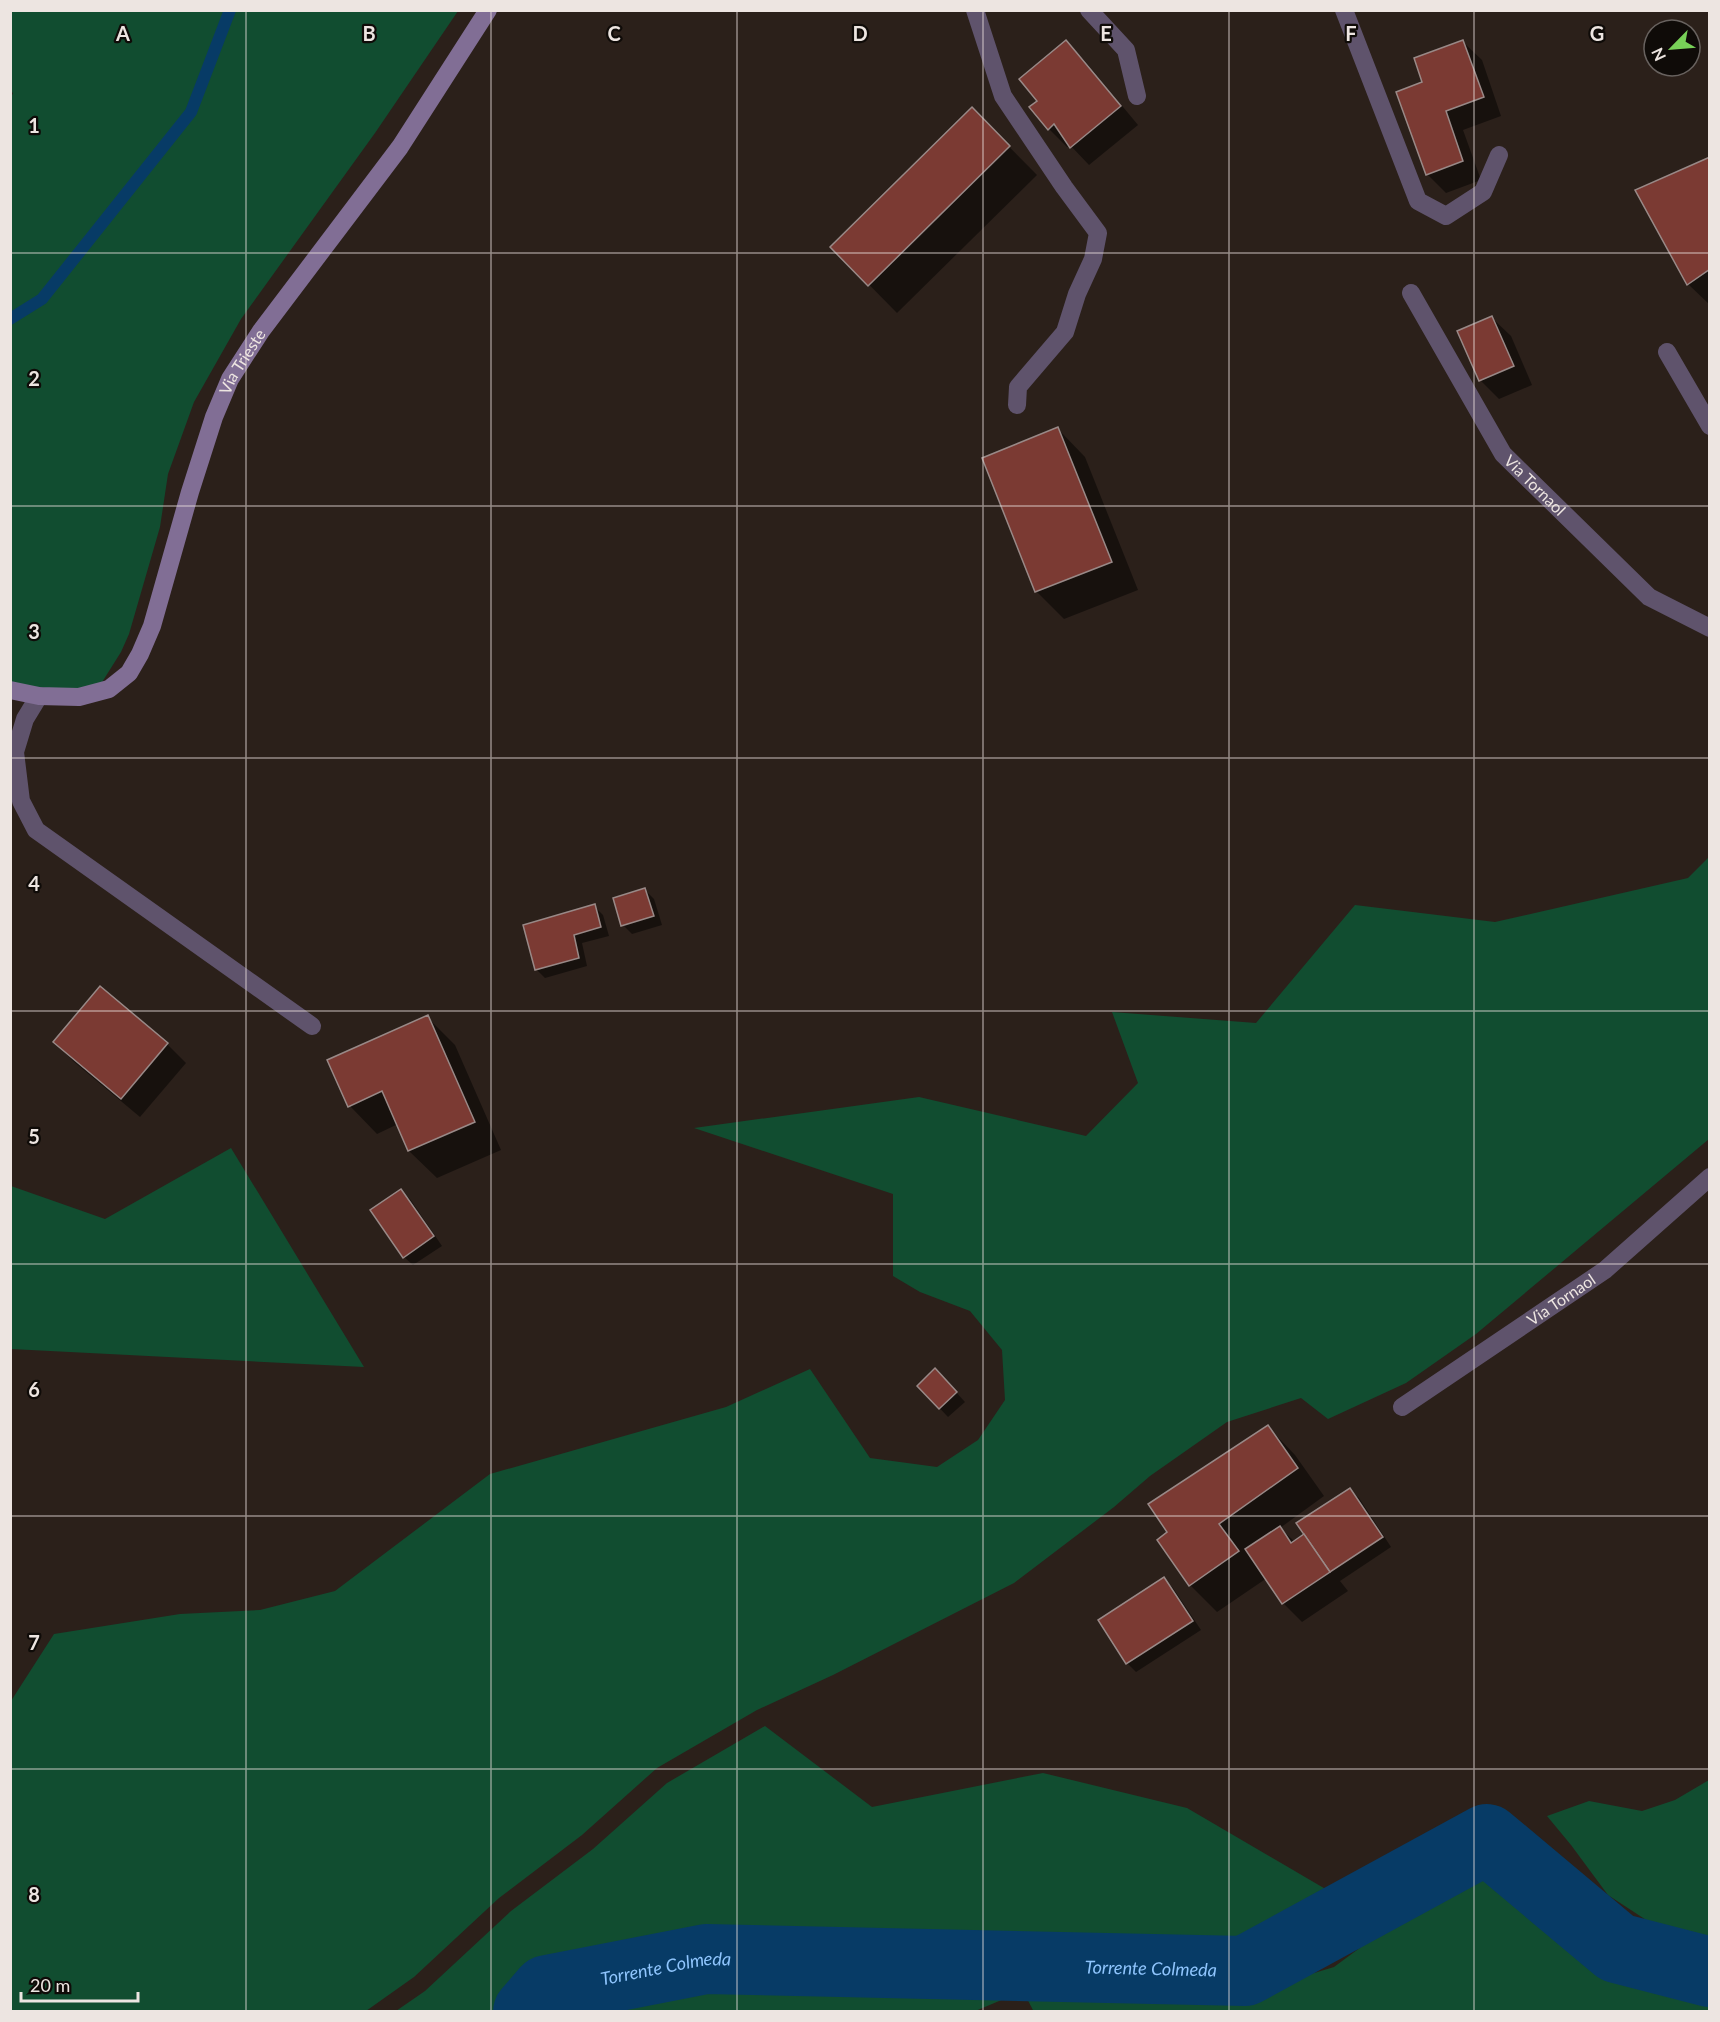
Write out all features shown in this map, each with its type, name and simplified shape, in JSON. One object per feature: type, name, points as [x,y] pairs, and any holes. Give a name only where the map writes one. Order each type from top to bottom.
[{"type":"street","name":"Via Trieste","points":[[10,690],[39,696],[69,698],[100,693],[116,684],[135,665],[152,626],[190,492],[214,417],[230,379],[261,332],[400,147],[488,10]]},
{"type":"street","points":[[975,10],[1003,96],[1098,233],[1093,259],[1077,294],[1065,332],[1018,387],[1017,405]]},
{"type":"street","points":[[1089,10],[1126,50],[1137,96]]},
{"type":"street","points":[[1344,10],[1418,201],[1446,216],[1483,192],[1499,155]]},
{"type":"street","name":"Via Tornaol","points":[[1411,293],[1503,454],[1649,597],[1710,627]]},
{"type":"street","points":[[1667,352],[1710,426]]},
{"type":"street","points":[[39,696],[25,719],[15,752],[21,801],[36,830],[312,1026]]},
{"type":"street","name":"Via Tornaol","points":[[1402,1407],[1605,1270],[1710,1177]]},
{"type":"green space","points":[[11,11],[458,11],[375,133],[241,319],[194,402],[168,474],[160,527],[129,634],[121,652],[99,687],[71,696],[11,692],[10,96],[13,94],[10,87]]},
{"type":"green space","points":[[1709,857],[1709,1139],[1476,1334],[1406,1383],[1328,1419],[1301,1398],[1227,1422],[1150,1476],[1114,1507],[1014,1583],[833,1675],[757,1710],[657,1768],[582,1835],[499,1898],[414,1977],[366,2011],[11,2011],[11,1701],[54,1634],[180,1614],[260,1610],[335,1591],[490,1474],[726,1407],[810,1369],[870,1458],[937,1467],[978,1440],[1005,1400],[1002,1350],[970,1311],[920,1292],[893,1276],[893,1194],[694,1128],[919,1097],[1086,1136],[1138,1083],[1112,1012],[1256,1023],[1355,905],[1495,922],[1688,878]]},
{"type":"green space","points":[[231,1148],[364,1367],[11,1349],[11,1186],[105,1219]]},
{"type":"green space","points":[[765,1726],[872,1807],[1043,1773],[1187,1808],[1363,1911],[1321,1941],[1287,1951],[1217,1949],[1145,1939],[1023,1943],[833,1936],[756,1937],[698,1942],[607,1967],[568,1970],[525,2011],[396,2011],[425,1991],[511,1911],[593,1849],[667,1783]]},
{"type":"green space","points":[[1709,1780],[1709,1950],[1663,1931],[1608,1895],[1547,1816],[1589,1801],[1642,1811],[1675,1800]]},
{"type":"green space","points":[[1535,1847],[1550,1862],[1589,1915],[1649,1956],[1709,1980],[1709,2011],[1034,2012],[1023,1991],[973,2012],[566,2011],[580,1998],[612,1995],[703,1970],[756,1966],[789,1968],[833,1965],[1024,1972],[1143,1968],[1215,1978],[1291,1980],[1334,1967],[1422,1902],[1519,1848]]},
{"type":"building","points":[[1066,40],[1121,106],[1070,148],[1054,124],[1048,130],[1029,107],[1037,101],[1019,79]]},
{"type":"building","points":[[1463,40],[1484,97],[1446,111],[1463,161],[1426,175],[1396,92],[1422,82],[1414,58]]},
{"type":"building","points":[[972,107],[1010,146],[868,286],[830,247]]},
{"type":"building","points":[[1710,157],[1710,269],[1687,285],[1635,190]]},
{"type":"building","points":[[1492,316],[1514,366],[1479,381],[1457,331]]},
{"type":"building","points":[[1058,427],[1112,562],[1035,592],[982,458]]},
{"type":"building","points":[[645,888],[654,916],[621,926],[613,898]]},
{"type":"building","points":[[595,904],[601,927],[574,935],[579,958],[535,970],[523,925]]},
{"type":"building","points":[[100,986],[168,1043],[121,1099],[53,1042]]},
{"type":"building","points":[[428,1015],[475,1122],[408,1151],[382,1091],[348,1107],[327,1060]]},
{"type":"building","points":[[401,1189],[434,1236],[403,1258],[370,1210]]},
{"type":"building","points":[[935,1368],[957,1392],[939,1409],[917,1386]]},
{"type":"building","points":[[1268,1425],[1298,1468],[1219,1524],[1239,1551],[1189,1586],[1157,1540],[1167,1532],[1148,1504]]},
{"type":"building","points":[[1350,1488],[1383,1537],[1330,1572],[1296,1523]]},
{"type":"building","points":[[1280,1526],[1291,1543],[1304,1534],[1330,1572],[1282,1604],[1245,1549]]},
{"type":"building","points":[[1164,1577],[1193,1621],[1126,1664],[1098,1620]]},
{"type":"waterway","points":[[10,319],[42,299],[191,112],[230,10]]},
{"type":"waterway","name":"Torrente Colmeda","points":[[528,2012],[547,1990],[706,1959],[1245,1971],[1487,1839],[1617,1948],[1710,1972]]}]
